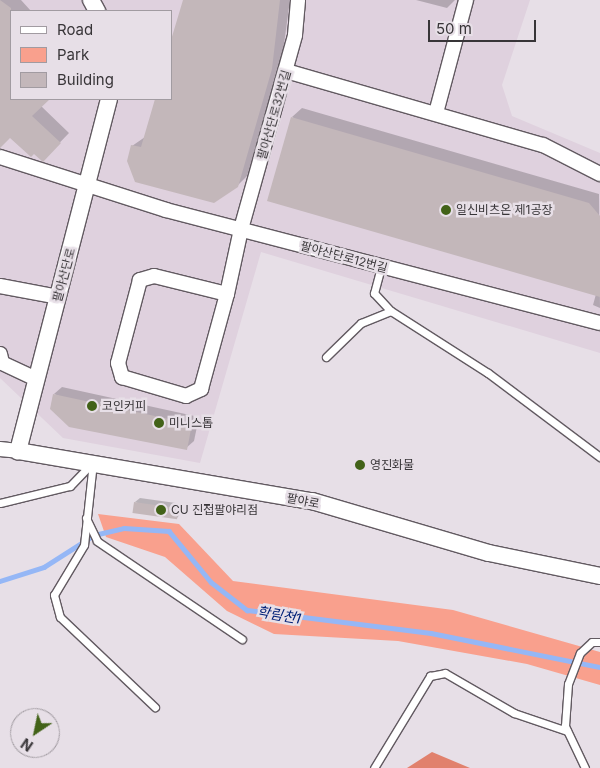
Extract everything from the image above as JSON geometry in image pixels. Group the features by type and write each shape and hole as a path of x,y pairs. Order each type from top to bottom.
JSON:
{"street":[{"name":"팔야산단로32번길","path":"227,294 154,276 140,280 118,363 122,377 186,396 198,392 227,294 242,229 286,71 298,0"},
{"path":"436,113 466,0"},
{"path":"286,71 543,145 600,174"},
{"name":"팔야산단로","path":"18,451 89,186 109,100"},
{"name":"팔야산단로12번길","path":"0,157 89,186 242,229 600,324"},
{"path":"0,286 58,297"},
{"path":"1,362 37,379"},
{"name":"팔야로","path":"0,449 93,462 312,501 489,554 600,576"}],"lane":[{"path":"381,267 374,294 391,312 488,373 600,457"},
{"path":"326,357 361,323 391,312"},
{"path":"0,503 70,486 93,462"},
{"path":"93,462 84,545 54,595 60,617 155,707"},
{"path":"86,518 97,541 242,639"},
{"path":"585,768 568,731 569,677 580,653 592,642 600,642"},
{"path":"374,768 430,676 445,673 514,713 568,731"}],"shaded area":[{"path":"0,0 530,0 502,85 512,116 600,153 600,353 261,252 200,463 63,438 0,378"},
{"path":"432,752 470,768 407,768"}],"green space":[{"path":"98,514 179,524 233,581 453,610 600,652 600,685 527,664 398,641 274,634 227,611 165,557 106,537"}],"building":[{"path":"0,0 11,8 10,100 49,100 32,116 61,143 43,162 34,154 31,157 10,138 0,148"},
{"path":"183,0 280,0 272,69 238,187 214,203 135,182 127,161 131,145 141,147 155,100 172,100 172,37"},
{"name":"일신비츠온 제1공장","path":"291,117 589,203 600,216 600,297 267,201"},
{"path":"53,394 192,424 187,450 69,427 50,409"},
{"path":"134,502 179,508 177,519 132,513"}],"waterway":[{"name":"학림천1","path":"0,581 44,567 94,535 124,528 169,531 211,582 247,610 431,633 600,667"}],"place":[{"name":"일신비츠온 제1공장","path":"446,210"},
{"name":"코인커피","path":"92,406"},
{"name":"미니스톱","path":"159,423"},
{"name":"영진화물","path":"360,465"},
{"name":"CU 진접팔야리점","path":"161,510"}]}
